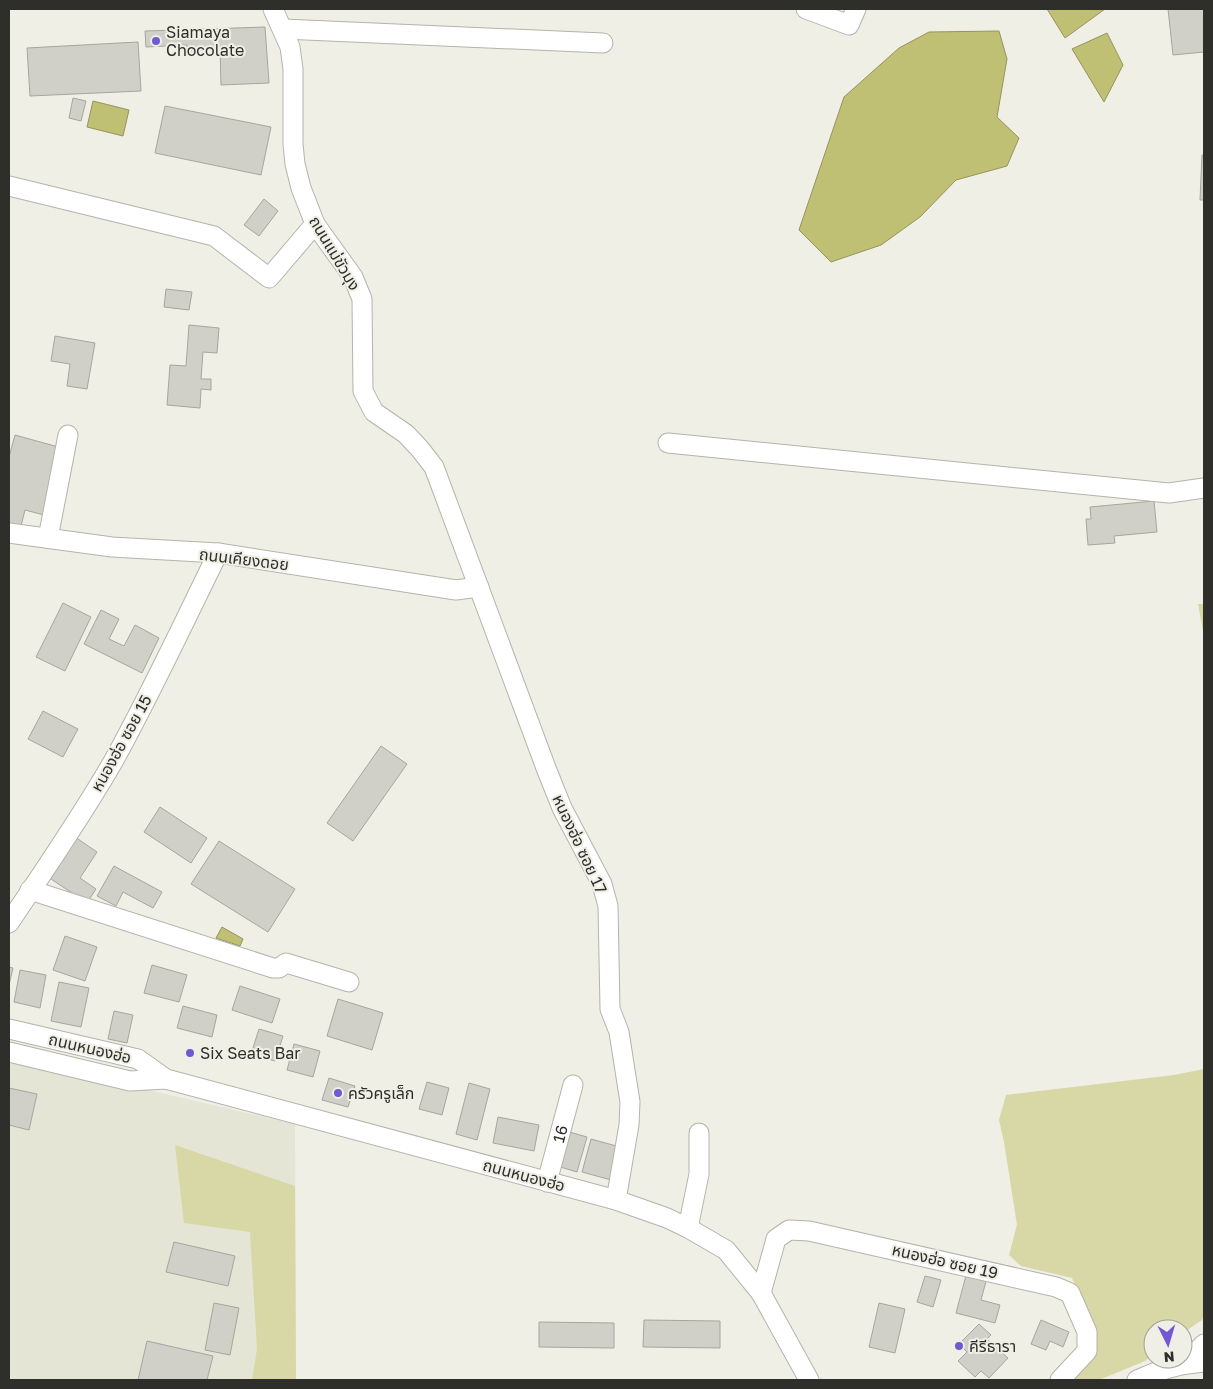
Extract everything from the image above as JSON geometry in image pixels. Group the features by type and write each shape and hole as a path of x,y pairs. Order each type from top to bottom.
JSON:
{"street":[{"name":"ถนนแม่ขัวมุง","path":"272,9 290,47 294,69 293,144 295,164 301,188 315,224 353,277 362,299 363,391 374,412 406,434 434,466 479,587"},
{"path":"806,9 849,25 856,9"},
{"path":"283,29 603,43"},
{"path":"9,186 214,236 269,278 315,224"},
{"path":"48,538 68,435"},
{"path":"668,443 1169,493 1204,488"},
{"name":"ถนนเคียงดอย","path":"9,533 112,546 218,553 456,590 479,587"},
{"name":"หนองฮ่อ ซอย 15","path":"9,923 74,825 113,761 142,708 218,553"},
{"name":"หนองฮ่อ ซอย 17","path":"479,587 562,808 602,884 608,906 610,1008 619,1032 630,1102 629,1125 616,1200"},
{"path":"30,890 274,968 279,968 286,963 349,982"},
{"name":"ถนนหนองฮ่อ","path":"9,1029 138,1060 166,1079"},
{"name":"ถนนหนองฮ่อ","path":"9,1052 130,1081 166,1079 616,1200 667,1218 726,1250 761,1293 809,1380"},
{"name":"16","path":"547,1182 572,1085"},
{"path":"688,1228 699,1174 699,1133"},
{"name":"หนองฮ่อ ซอย 19","path":"761,1293 776,1239 789,1230 809,1231 1056,1286 1070,1293 1086,1332 1087,1351 1060,1380"},
{"path":"1193,1355 1204,1344"},
{"path":"1137,1380 1164,1369"}],"shaded area":[{"path":"1047,9 1105,9 1065,38"},
{"path":"999,31 1007,59 997,117 1019,138 1007,166 956,180 920,217 881,245 831,262 799,230 844,97 899,48 929,32"},
{"path":"1107,33 1123,65 1104,102 1072,49"},
{"path":"93,101 129,110 123,136 87,127"},
{"path":"222,927 243,939 240,946 216,938"},
{"path":"9,1058 295,1124 296,1380 9,1380"}],"green space":[{"path":"1198,604 1204,604 1204,636"},
{"path":"1204,1069 1204,1314 1202,1320 1193,1326 1193,1319 1143,1319 1143,1362 1099,1380 1067,1380 1083,1338 1083,1303 1072,1278 1021,1266 1009,1255 1017,1225 999,1120 1006,1095 1174,1075"},
{"path":"175,1145 295,1186 296,1380 252,1380 257,1349 250,1232 184,1223"}],"building":[{"path":"1168,9 1204,9 1204,52 1173,55"},
{"path":"265,27 269,83 221,85 220,49 187,51 187,45 146,47 145,31"},
{"path":"138,42 141,91 30,96 27,48"},
{"path":"73,98 86,101 81,121 69,118"},
{"path":"165,106 271,127 261,175 155,153"},
{"path":"1202,155 1204,155 1204,200 1200,200"},
{"path":"264,199 278,211 259,236 244,225"},
{"path":"166,289 192,292 189,310 164,307"},
{"path":"189,325 219,328 217,353 203,352 201,379 211,379 211,390 201,389 200,408 167,405 170,365 186,366"},
{"path":"55,336 95,343 87,389 67,386 70,364 51,361"},
{"path":"15,435 62,448 44,515 25,510 20,530 9,527 9,457"},
{"path":"1154,501 1157,532 1114,536 1115,543 1088,545 1086,519 1091,519 1090,507"},
{"path":"63,603 91,617 65,671 36,657"},
{"path":"101,610 119,619 109,639 124,646 135,625 159,638 142,673 84,644"},
{"path":"43,711 78,729 63,757 28,739"},
{"path":"381,746 407,764 353,841 327,823"},
{"path":"160,807 207,838 191,863 144,832"},
{"path":"72,835 97,852 80,878 96,889 87,903 45,875"},
{"path":"219,841 295,889 268,932 191,884"},
{"path":"114,866 162,892 153,908 123,892 116,906 97,896"},
{"path":"65,936 97,947 85,981 53,970"},
{"path":"152,965 187,975 179,1002 144,993"},
{"path":"9,967 13,968 9,985"},
{"path":"20,970 46,975 40,1008 14,1002"},
{"path":"59,982 89,988 81,1027 51,1021"},
{"path":"240,986 280,999 272,1023 232,1010"},
{"path":"338,999 383,1013 372,1050 327,1036"},
{"path":"183,1006 217,1015 212,1037 177,1028"},
{"path":"114,1011 133,1015 127,1043 108,1039"},
{"path":"259,1029 283,1036 275,1061 251,1054"},
{"path":"294,1044 320,1051 313,1077 287,1070"},
{"name":"ครัวครูเล็ก","path":"329,1078 355,1086 348,1107 322,1100"},
{"path":"427,1082 449,1088 442,1115 419,1109"},
{"path":"469,1083 490,1089 477,1140 456,1134"},
{"path":"9,1088 37,1094 29,1130 9,1125"},
{"path":"498,1117 539,1125 534,1151 493,1143"},
{"path":"566,1131 587,1137 577,1172 557,1166"},
{"path":"591,1139 620,1147 611,1180 582,1172"},
{"path":"174,1242 235,1256 228,1286 166,1272"},
{"path":"968,1268 988,1274 981,1300 1000,1305 995,1323 956,1313"},
{"path":"925,1276 941,1280 933,1307 917,1302"},
{"path":"214,1303 239,1308 230,1355 205,1350"},
{"path":"879,1303 905,1309 895,1353 869,1347"},
{"path":"644,1320 720,1321 720,1348 643,1347"},
{"path":"1041,1320 1069,1332 1063,1347 1050,1341 1046,1350 1031,1344"},
{"path":"539,1322 614,1323 614,1348 539,1347"},
{"path":"979,1324 991,1335 987,1339 1008,1358 989,1378 981,1371 975,1377 958,1361 967,1352 959,1344"},
{"path":"147,1341 213,1356 207,1380 138,1380"}],"place":[{"name":"Siamaya Chocolate","path":"156,41"},
{"name":"Six Seats Bar","path":"190,1053"},
{"name":"ครัวครูเล็ก","path":"338,1093"},
{"name":"คีรีธารา","path":"959,1346"}]}
